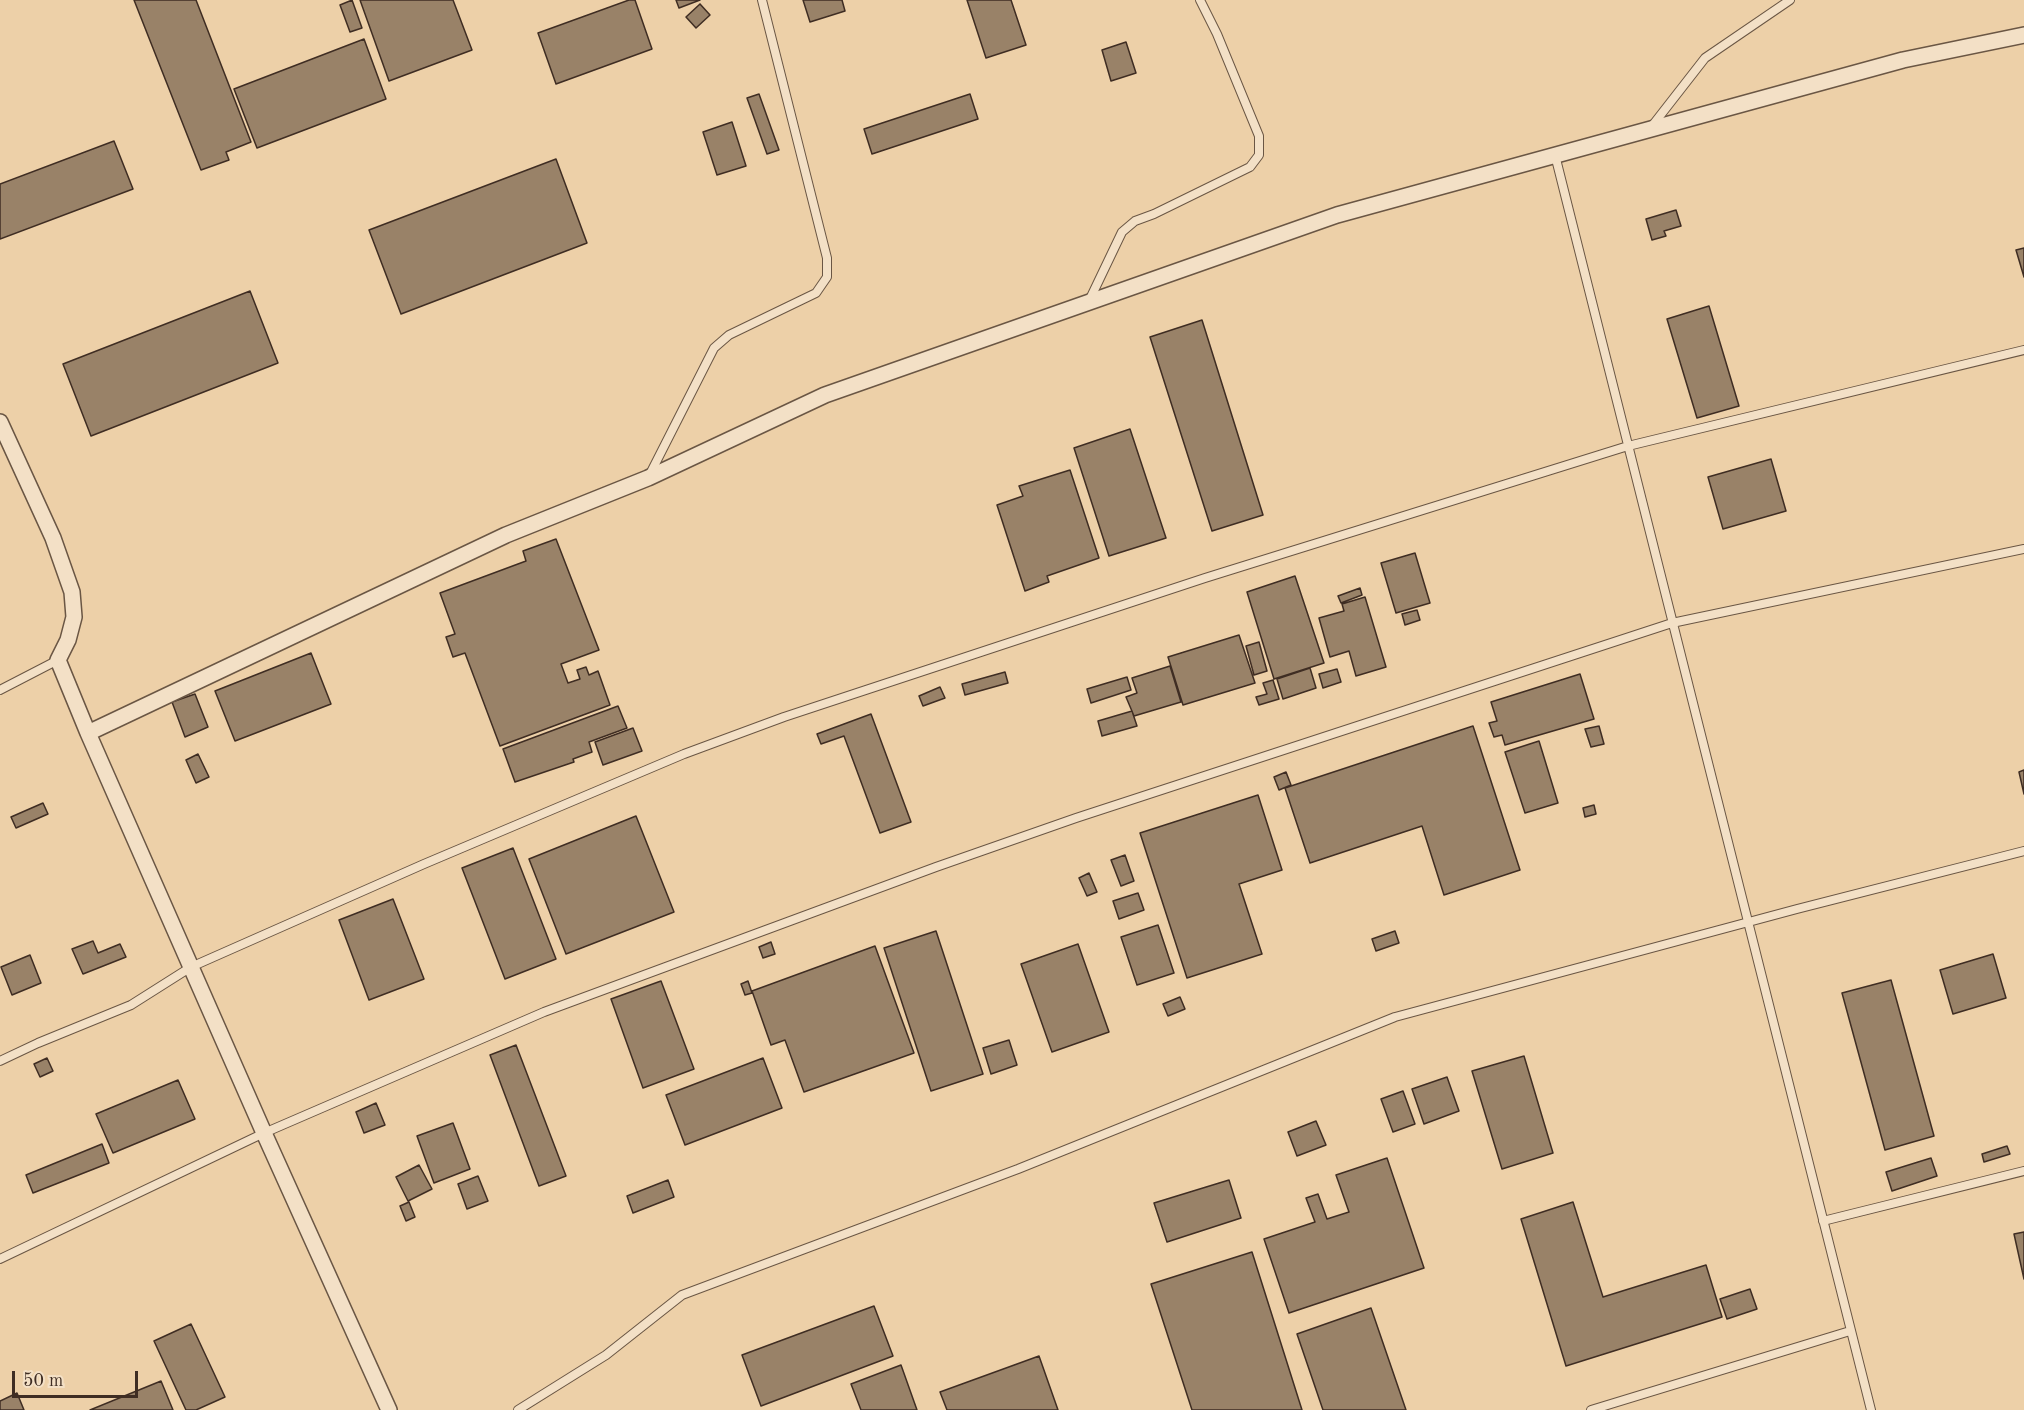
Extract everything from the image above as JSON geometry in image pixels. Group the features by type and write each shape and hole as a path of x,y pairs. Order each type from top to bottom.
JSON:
{"street":[{"path":"88,733 506,535 648,478 825,395 1337,215 1903,60 2024,35"},
{"path":"0,422 53,538 72,592 74,617 68,640 58,660 264,1133 389,1410"}],"lane":[{"path":"648,478 714,348 729,335 816,293 826,277 828,258 762,0"},
{"path":"1088,302 1122,232 1135,221 1250,167 1259,155 1259,136 1217,34 1200,0"},
{"path":"1649,129 1705,58 1790,0"},
{"path":"1555,155 1870,1410"},
{"path":"0,1061 131,1005 191,966 424,864 641,773 784,717 1205,578 1628,446 2024,350"},
{"path":"0,1259 264,1133 544,1012 936,867 1076,818 1672,623 2024,549"},
{"path":"0,690 58,660"},
{"path":"518,1410 606,1355 681,1295 1018,1169 1395,1017 2024,851"},
{"path":"1823,1221 2024,1171"},
{"path":"1591,1410 1850,1331"}],"building":[{"path":"134,0 196,0 251,142 226,152 229,160 201,170"},
{"path":"352,0 362,28 350,32 340,5"},
{"path":"360,0 453,0 472,50 389,81"},
{"path":"629,0 635,0 652,49 556,84 538,33"},
{"path":"676,0 700,0 679,8"},
{"path":"803,0 842,0 845,11 810,22"},
{"path":"967,0 1011,0 1026,45 986,58"},
{"path":"700,4 710,15 696,28 686,17"},
{"path":"364,39 386,99 257,148 234,89"},
{"path":"1126,42 1136,73 1111,81 1102,50"},
{"path":"759,94 779,150 767,154 747,98"},
{"path":"970,94 978,119 872,154 864,129"},
{"path":"732,122 746,166 717,175 703,132"},
{"path":"114,141 133,189 0,239 0,184"},
{"path":"556,159 587,243 401,314 369,230"},
{"path":"1676,210 1681,226 1664,231 1666,236 1652,240 1646,219"},
{"path":"2024,248 2024,277 2016,250"},
{"path":"250,291 278,363 91,436 63,364"},
{"path":"1709,306 1739,406 1697,418 1667,319"},
{"path":"1202,320 1263,515 1212,531 1150,337"},
{"path":"1130,429 1166,538 1109,556 1074,448"},
{"path":"1771,459 1786,511 1723,529 1708,477"},
{"path":"1070,470 1099,558 1047,576 1049,582 1025,591 997,505 1023,496 1019,486"},
{"path":"556,539 599,650 561,664 568,683 580,679 577,670 586,667 589,675 598,671 610,705 500,746 465,653 453,657 446,637 455,634 440,593 526,561 523,551"},
{"path":"1415,553 1430,603 1396,613 1381,563"},
{"path":"1295,576 1324,663 1274,679 1247,592"},
{"path":"1360,588 1362,595 1341,603 1338,596"},
{"path":"1365,597 1386,667 1356,676 1349,651 1330,657 1319,618 1344,611 1342,604"},
{"path":"1417,610 1420,620 1405,625 1402,614"},
{"path":"1239,635 1255,683 1183,705 1168,657"},
{"path":"1259,642 1267,671 1254,675 1246,646"},
{"path":"311,653 331,704 235,741 215,691"},
{"path":"1170,666 1181,702 1134,716 1126,697 1137,693 1132,678"},
{"path":"1310,668 1316,688 1283,699 1277,679"},
{"path":"1337,669 1341,682 1323,688 1319,674"},
{"path":"1005,672 1008,683 965,695 962,684"},
{"path":"1580,674 1594,719 1505,745 1502,735 1494,737 1489,723 1497,721 1491,702"},
{"path":"1127,677 1131,690 1091,703 1087,689"},
{"path":"1273,680 1279,699 1259,705 1256,697 1267,694 1263,683"},
{"path":"940,687 945,698 923,706 919,696"},
{"path":"195,694 208,727 185,737 172,702"},
{"path":"618,706 627,728 589,742 592,752 573,759 574,762 515,782 503,749"},
{"path":"1132,711 1137,726 1102,736 1098,721"},
{"path":"871,714 911,822 880,833 844,736 821,744 817,734"},
{"path":"1473,726 1520,870 1444,895 1422,826 1310,863 1285,788"},
{"path":"1599,726 1604,744 1591,747 1585,729"},
{"path":"633,728 642,751 603,765 595,742"},
{"path":"1539,741 1558,803 1525,813 1505,752"},
{"path":"198,754 209,777 196,783 186,760"},
{"path":"2024,770 2024,794 2019,772"},
{"path":"1286,772 1291,785 1279,790 1274,777"},
{"path":"1258,795 1282,870 1239,884 1262,954 1187,978 1140,833"},
{"path":"43,803 48,814 16,828 11,817"},
{"path":"1594,805 1596,814 1585,817 1583,808"},
{"path":"636,816 674,912 566,954 529,859"},
{"path":"513,848 556,959 505,979 462,868"},
{"path":"1125,855 1134,881 1121,886 1111,860"},
{"path":"1089,873 1097,892 1087,896 1079,878"},
{"path":"1138,893 1144,910 1119,919 1113,901"},
{"path":"393,899 424,979 369,1000 339,920"},
{"path":"1158,925 1174,973 1137,985 1121,937"},
{"path":"936,931 983,1074 931,1091 884,948"},
{"path":"1395,931 1399,943 1376,951 1372,939"},
{"path":"93,941 98,953 120,944 126,957 83,974 72,949"},
{"path":"771,942 775,954 763,958 759,947"},
{"path":"1078,944 1109,1032 1052,1052 1021,964"},
{"path":"875,946 914,1053 804,1092 785,1040 771,1045 752,991"},
{"path":"1993,954 2006,998 1953,1014 1940,970"},
{"path":"30,955 41,983 12,995 1,967"},
{"path":"1891,980 1934,1136 1885,1150 1842,993"},
{"path":"661,981 694,1069 643,1088 611,999"},
{"path":"748,981 752,993 745,995 741,984"},
{"path":"1180,997 1185,1009 1168,1016 1163,1004"},
{"path":"1009,1040 1017,1065 991,1074 983,1048"},
{"path":"516,1045 566,1176 539,1186 490,1055"},
{"path":"1524,1056 1553,1153 1502,1169 1472,1071"},
{"path":"47,1058 53,1071 40,1077 34,1064"},
{"path":"763,1058 782,1108 685,1145 666,1095"},
{"path":"1447,1077 1459,1111 1424,1124 1412,1089"},
{"path":"178,1080 195,1119 113,1153 96,1114"},
{"path":"1403,1091 1415,1124 1393,1132 1381,1099"},
{"path":"376,1103 385,1125 364,1133 356,1112"},
{"path":"1316,1121 1326,1145 1297,1156 1288,1132"},
{"path":"453,1123 470,1169 434,1183 417,1136"},
{"path":"102,1144 109,1163 33,1193 26,1175"},
{"path":"2007,1146 2010,1154 1984,1162 1982,1154"},
{"path":"1387,1158 1424,1268 1289,1313 1264,1239 1315,1222 1306,1198 1318,1194 1327,1219 1349,1212 1336,1175"},
{"path":"1931,1158 1937,1176 1892,1191 1886,1172"},
{"path":"419,1165 432,1189 408,1201 396,1177"},
{"path":"478,1176 488,1201 467,1209 458,1184"},
{"path":"668,1180 674,1197 633,1213 627,1196"},
{"path":"1229,1180 1241,1218 1167,1242 1154,1203"},
{"path":"409,1202 415,1217 406,1221 400,1206"},
{"path":"1573,1202 1603,1297 1706,1265 1722,1317 1566,1366 1521,1219"},
{"path":"2024,1232 2024,1279 2014,1234"},
{"path":"1252,1252 1302,1410 1192,1410 1151,1284"},
{"path":"1750,1289 1757,1309 1727,1319 1720,1299"},
{"path":"874,1306 893,1356 761,1406 742,1355"},
{"path":"1371,1308 1406,1410 1323,1410 1297,1334"},
{"path":"191,1324 225,1397 196,1410 186,1410 154,1341"},
{"path":"1039,1356 1058,1410 947,1410 940,1392"},
{"path":"901,1365 917,1410 861,1410 851,1384"},
{"path":"161,1381 173,1410 90,1410"},
{"path":"17,1393 24,1410 0,1410 0,1401"}]}
